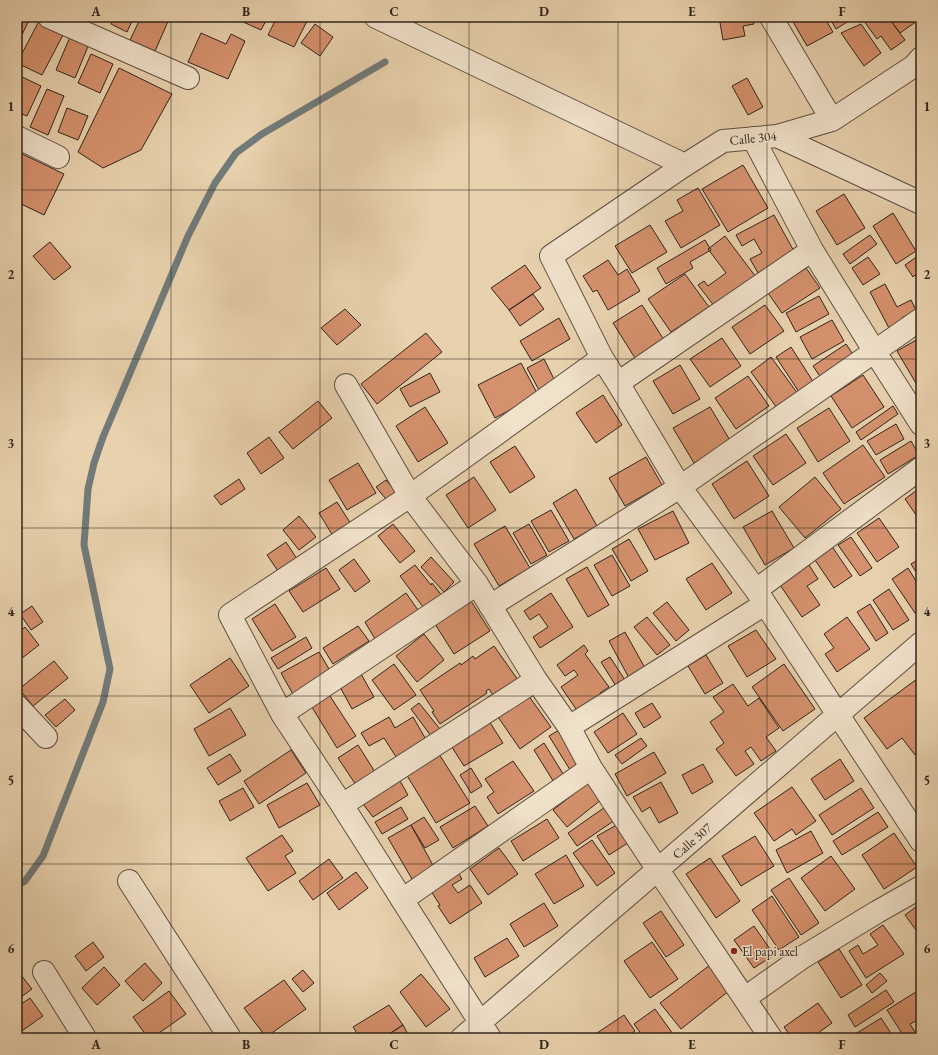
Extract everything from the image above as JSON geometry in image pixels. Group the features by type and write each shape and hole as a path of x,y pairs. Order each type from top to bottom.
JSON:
{"street":[{"path":"49,17 188,78"},
{"path":"376,17 685,165"},
{"path":"770,17 832,120"},
{"name":"Calle 304","path":"602,358 551,256 723,141 777,136 832,120 914,66 921,58"},
{"path":"777,136 921,202"},
{"path":"17,137 58,157"},
{"path":"753,138 812,250 921,424"},
{"path":"618,382 812,250"},
{"path":"490,606 680,487 921,319"},
{"path":"484,1030 342,804 282,714 230,615 410,496 602,358 618,382 680,487 760,597 921,841"},
{"path":"346,386 410,496 477,584 536,680 569,727 592,768 658,870 771,1038"},
{"path":"569,727 760,597 921,468"},
{"path":"282,714 477,584"},
{"name":"Calle 307","path":"462,1038 484,1030 658,870 921,643"},
{"path":"342,804 536,680"},
{"path":"17,706 46,737"},
{"path":"402,900 592,768"},
{"path":"129,881 230,1038"},
{"path":"745,998 803,957 921,887"},
{"path":"44,972 85,1038"}],"building":[{"path":"17,17 30,18 18,43 17,43"},
{"path":"115,17 134,17 127,32 111,24"},
{"path":"141,17 170,17 155,51 130,40"},
{"path":"232,17 268,17 261,30"},
{"path":"277,17 309,17 294,47 268,35"},
{"path":"719,17 753,17 754,24 743,26 745,36 723,40"},
{"path":"798,17 824,17 833,32 807,46 792,20"},
{"path":"829,17 851,17 852,19 836,29"},
{"path":"861,17 888,17 905,40 891,50 881,36 877,39"},
{"path":"888,17 921,17 921,25 917,21 900,33"},
{"path":"39,21 64,33 42,75 17,63"},
{"path":"315,24 333,37 320,56 301,43"},
{"path":"861,24 881,53 864,66 841,33"},
{"path":"201,33 226,44 231,34 245,41 228,79 188,62"},
{"path":"70,37 89,44 75,78 56,70"},
{"path":"91,54 113,64 100,93 78,83"},
{"path":"119,68 172,94 141,150 103,168 78,152"},
{"path":"18,75 41,86 27,116 17,112"},
{"path":"747,78 763,107 748,115 732,86"},
{"path":"47,89 64,96 48,135 30,127"},
{"path":"67,108 88,116 78,140 58,132"},
{"path":"18,152 64,174 44,215 17,202"},
{"path":"743,165 768,208 728,232 702,189"},
{"path":"698,188 720,225 681,248 665,221 683,211 677,200"},
{"path":"844,194 865,228 837,245 816,211"},
{"path":"893,213 916,251 896,264 873,226"},
{"path":"774,215 795,253 758,273 750,259 762,253 754,239 742,246 736,235"},
{"path":"650,225 667,252 632,273 615,246"},
{"path":"870,235 877,244 850,264 843,254"},
{"path":"725,236 756,277 715,307 698,285 704,281 708,286 726,273 708,249"},
{"path":"705,240 711,250 690,262 693,268 666,284 657,268"},
{"path":"50,242 71,267 54,280 33,256"},
{"path":"921,254 921,284 915,275 913,277 905,265"},
{"path":"868,257 880,274 863,285 852,268"},
{"path":"608,260 618,275 627,269 640,291 608,310 597,290 593,292 583,276"},
{"path":"525,265 541,288 509,310 491,288"},
{"path":"806,268 820,288 782,313 768,293"},
{"path":"685,274 709,307 671,332 648,299"},
{"path":"885,284 897,307 911,300 916,310 902,318 904,320 889,328 870,292"},
{"path":"533,294 544,309 520,326 509,310"},
{"path":"819,296 829,314 796,332 786,313"},
{"path":"642,305 664,340 635,358 613,323"},
{"path":"765,305 784,331 750,354 732,327"},
{"path":"345,309 361,325 337,345 321,328"},
{"path":"559,318 570,339 532,361 520,341"},
{"path":"832,320 844,341 812,359 800,337"},
{"path":"426,333 442,352 377,404 361,384"},
{"path":"722,338 741,366 710,387 690,359"},
{"path":"918,339 921,345 921,383 917,385 897,351"},
{"path":"846,344 856,359 823,381 813,366"},
{"path":"791,347 814,383 799,392 776,357"},
{"path":"771,357 798,394 777,408 751,372"},
{"path":"544,359 556,383 540,392 527,368"},
{"path":"521,363 538,395 495,418 478,385"},
{"path":"680,365 700,399 673,414 653,381"},
{"path":"430,373 440,392 410,407 400,389"},
{"path":"863,375 884,407 852,428 831,396"},
{"path":"748,376 769,406 736,429 715,398"},
{"path":"603,395 622,425 596,443 576,413"},
{"path":"318,401 332,418 293,449 279,432"},
{"path":"893,406 898,414 861,440 856,432"},
{"path":"425,407 448,443 418,462 396,426"},
{"path":"710,407 731,442 694,463 673,428"},
{"path":"829,408 850,441 818,462 797,428"},
{"path":"896,424 904,439 876,455 867,441"},
{"path":"786,434 806,463 773,485 753,456"},
{"path":"269,437 284,458 261,474 247,453"},
{"path":"911,441 919,455 888,474 880,460"},
{"path":"863,445 885,477 844,504 823,473"},
{"path":"515,446 535,477 510,493 490,462"},
{"path":"646,457 662,485 625,506 609,478"},
{"path":"747,461 769,496 734,519 712,484"},
{"path":"358,463 376,493 347,510 329,480"},
{"path":"474,477 496,510 468,528 446,495"},
{"path":"815,477 841,509 805,538 779,507"},
{"path":"239,479 245,489 221,505 214,496"},
{"path":"386,480 400,496 390,504 376,487"},
{"path":"921,487 921,522 905,499"},
{"path":"576,489 597,526 574,539 553,503"},
{"path":"337,502 351,524 333,536 319,513"},
{"path":"551,510 569,541 549,552 531,521"},
{"path":"673,511 689,543 655,560 638,529"},
{"path":"772,511 794,548 765,565 743,527"},
{"path":"299,516 316,537 299,550 283,530"},
{"path":"879,518 899,547 877,562 857,533"},
{"path":"393,524 415,551 400,563 378,536"},
{"path":"529,524 547,555 531,564 513,533"},
{"path":"505,526 530,568 499,586 474,544"},
{"path":"851,537 872,568 860,576 838,545"},
{"path":"629,539 648,571 631,581 612,549"},
{"path":"286,542 297,559 278,571 267,555"},
{"path":"831,545 852,576 834,588 813,557"},
{"path":"612,555 630,586 612,596 594,565"},
{"path":"431,557 454,582 444,592 421,567"},
{"path":"921,558 921,580 911,564"},
{"path":"354,559 370,581 355,592 339,570"},
{"path":"712,563 732,593 706,610 686,579"},
{"path":"415,565 443,597 426,611 400,576"},
{"path":"809,565 818,579 807,586 820,605 802,617 780,585"},
{"path":"587,567 609,605 588,617 566,579"},
{"path":"326,568 340,589 303,612 289,591"},
{"path":"908,568 921,589 921,610 915,613 892,579"},
{"path":"889,589 909,620 893,630 873,600"},
{"path":"406,593 418,610 375,639 365,622"},
{"path":"551,593 573,627 540,648 533,637 548,627 539,614 530,620 524,611"},
{"path":"471,601 490,631 454,654 435,624"},
{"path":"667,602 689,630 676,641 653,613"},
{"path":"275,604 296,637 272,651 252,619"},
{"path":"870,604 888,633 876,641 857,612"},
{"path":"32,606 43,622 31,630 20,614"},
{"path":"647,617 670,645 657,655 634,627"},
{"path":"847,617 870,649 837,672 825,654 834,648 824,634"},
{"path":"358,626 369,641 333,664 323,648"},
{"path":"25,627 39,645 17,662 17,634"},
{"path":"756,630 776,659 747,677 728,646"},
{"path":"625,632 645,668 629,678 609,641"},
{"path":"424,634 444,660 417,682 396,656"},
{"path":"306,637 312,648 278,669 271,658"},
{"path":"584,645 588,651 585,654 609,687 600,693 601,695 578,712 561,687 578,675 574,670 565,676 557,665"},
{"path":"494,646 518,680 494,697 489,689 486,691 487,693 440,724 432,712 434,711 420,690 460,663 461,665 473,656 475,659"},
{"path":"319,652 332,674 294,696 281,673"},
{"path":"706,655 723,683 705,694 688,666"},
{"path":"610,657 625,680 616,686 601,662"},
{"path":"230,658 249,686 209,713 190,685"},
{"path":"54,661 68,678 33,706 19,689"},
{"path":"394,664 416,695 394,710 372,680"},
{"path":"784,664 815,709 783,731 752,687"},
{"path":"361,674 374,697 352,709 340,687"},
{"path":"921,676 921,751 915,755 902,738 887,749 864,718"},
{"path":"733,684 748,706 759,698 779,728 766,737 776,751 761,761 751,747 745,751 754,764 736,776 716,749 724,743 710,722 724,712 713,697"},
{"path":"328,693 356,736 337,748 310,704"},
{"path":"528,695 551,727 520,749 498,717"},
{"path":"65,699 75,710 56,727 45,715"},
{"path":"419,703 440,729 431,736 411,709"},
{"path":"652,703 661,717 644,728 635,713"},
{"path":"230,708 246,735 209,756 194,729"},
{"path":"623,713 637,734 608,753 594,732"},
{"path":"389,717 395,728 413,717 428,743 398,760 384,738 369,746 361,733"},
{"path":"489,721 503,743 464,766 450,744"},
{"path":"559,730 582,766 572,773 549,736"},
{"path":"641,738 647,746 622,764 615,755"},
{"path":"544,743 565,777 555,784 534,750"},
{"path":"358,745 375,772 356,785 338,758"},
{"path":"291,750 306,773 259,804 244,781"},
{"path":"654,752 666,773 627,796 615,774"},
{"path":"230,754 241,771 218,785 207,768"},
{"path":"439,754 470,803 436,823 406,774"},
{"path":"840,759 854,781 825,800 811,779"},
{"path":"513,761 534,791 498,814 487,797 494,792 485,779"},
{"path":"703,764 713,782 692,794 682,775"},
{"path":"471,768 482,786 471,793 460,775"},
{"path":"400,781 408,795 373,817 363,804"},
{"path":"589,782 602,799 567,827 553,810"},
{"path":"661,782 678,813 659,823 650,807 642,812 633,797"},
{"path":"307,783 320,805 279,828 267,805"},
{"path":"792,787 816,821 796,835 792,829 774,841 754,813"},
{"path":"243,788 254,807 230,821 219,801"},
{"path":"861,788 874,808 832,835 819,815"},
{"path":"608,805 618,818 577,846 568,833"},
{"path":"475,806 488,826 453,848 440,827"},
{"path":"401,807 408,819 382,834 375,822"},
{"path":"878,812 888,827 842,855 833,841"},
{"path":"424,817 439,840 425,848 411,825"},
{"path":"547,819 559,838 523,861 511,841"},
{"path":"620,823 631,841 609,855 597,836"},
{"path":"411,825 434,867 412,879 388,838"},
{"path":"811,831 823,853 787,873 776,850"},
{"path":"894,833 917,867 884,889 862,855"},
{"path":"282,835 293,851 285,856 296,873 268,891 246,858"},
{"path":"755,836 774,866 741,886 722,856"},
{"path":"592,840 615,873 597,886 573,853"},
{"path":"499,848 518,874 488,895 470,869"},
{"path":"566,855 584,886 554,904 535,874"},
{"path":"831,856 855,889 825,911 801,878"},
{"path":"710,858 740,901 716,918 686,874"},
{"path":"329,859 343,878 313,900 299,881"},
{"path":"456,869 462,879 452,885 458,893 470,885 482,903 450,924 438,906 440,905 429,888"},
{"path":"356,872 368,888 339,910 327,893"},
{"path":"789,878 819,923 801,935 771,890"},
{"path":"772,896 799,937 779,950 752,910"},
{"path":"544,903 558,926 524,947 510,924"},
{"path":"921,903 921,937 905,915"},
{"path":"661,911 684,945 666,957 643,923"},
{"path":"883,925 904,954 866,978 849,951 858,945 863,954 878,945 870,934"},
{"path":"754,926 774,955 754,968 734,940"},
{"path":"507,938 519,956 485,977 474,958"},
{"path":"93,942 104,957 86,971 75,956"},
{"path":"652,942 678,979 650,998 624,961"},
{"path":"839,949 862,985 841,998 818,962"},
{"path":"145,963 162,983 143,1001 125,981"},
{"path":"710,965 730,990 681,1029 660,1003"},
{"path":"104,967 120,985 97,1005 82,988"},
{"path":"17,970 32,989 17,1000"},
{"path":"303,970 314,983 303,992 292,979"},
{"path":"880,973 887,981 872,993 866,985"},
{"path":"421,974 450,1009 426,1027 400,992"},
{"path":"284,980 306,1009 266,1037 244,1008"},
{"path":"886,990 894,1002 855,1027 848,1015"},
{"path":"919,990 921,992 921,1018 910,1024 917,1035 913,1038 905,1038 887,1010"},
{"path":"169,991 186,1014 152,1038 148,1038 133,1017"},
{"path":"30,998 43,1016 19,1033 17,1030 17,1007"},
{"path":"818,1003 832,1023 811,1038 792,1038 784,1027"},
{"path":"389,1005 403,1025 383,1038 360,1038 353,1027"},
{"path":"655,1009 673,1034 667,1038 644,1038 634,1024"},
{"path":"624,1015 635,1031 625,1038 600,1038 597,1033"},
{"path":"881,1018 894,1038 849,1038"},
{"path":"403,1025 410,1038 383,1038"}],"waterway":[{"path":"17,885 25,881 43,856 103,702 110,669 84,545 88,489 94,463 103,437 188,236 215,183 236,153 262,134 385,62"}],"place":[{"name":"El papi axel","path":"734,951"}]}
